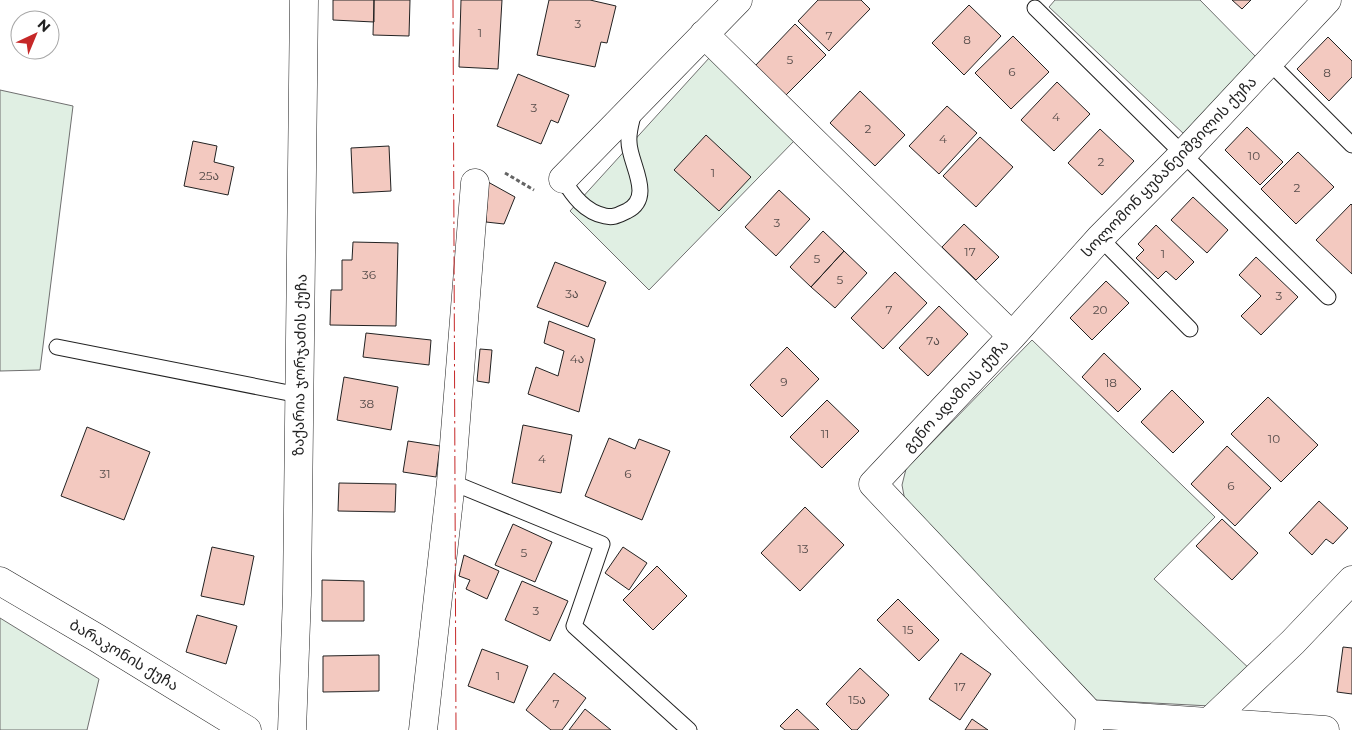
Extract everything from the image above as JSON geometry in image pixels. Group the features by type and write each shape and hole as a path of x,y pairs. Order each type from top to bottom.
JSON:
{"street":[{"name":"ზაქარია ჯორჯაძის ქუჩა","path":"292,730 297,595 304,0"},
{"path":"563,179 738,0"},
{"name":"სოლომონ ყუბანეიშვილის ქუჩა","path":"1012,336 1100,238 1184,153 1327,0"},
{"name":"გენო ადამიას ქუჩა","path":"704,34 1012,336 873,484 1090,722"},
{"path":"423,730 450,482 475,183"},
{"name":"ბარაკონის ქუჩა","path":"0,580 247,730"},
{"path":"1209,722 1293,642 1352,580"},
{"path":"1090,722 1209,722 1326,730"}],"lane":[{"path":"1035,8 1328,297"},
{"path":"1269,62 1352,145"},
{"path":"563,179 574,197 596,214 613,217 630,209 638,200 641,185 628,143 636,104"},
{"path":"1100,238 1190,330"},
{"path":"57,348 300,395"},
{"path":"450,482 602,544 574,626 688,730"}],"path":[{"path":"475,183 488,170 501,171 537,192 550,188 563,179"}],"green space":[{"path":"1055,0 1200,0 1258,59 1185,135 1049,7"},
{"path":"710,57 795,140 649,290 570,211"},
{"path":"0,90 73,106 40,370 0,371"},
{"path":"1032,340 1215,517 1154,579 1253,672 1210,706 1096,700 905,501 902,485 906,469"},
{"path":"0,618 99,679 87,730 0,730"}],"building":[{"path":"333,0 374,0 374,22 333,20"},
{"path":"374,0 410,0 409,36 373,35"},
{"path":"461,0 502,0 498,69 459,67"},
{"path":"549,0 590,0 616,6 607,43 601,42 595,67 537,55"},
{"path":"818,0 861,0 870,9 829,51 798,21"},
{"path":"1232,0 1251,0 1242,9"},
{"path":"969,5 1001,36 964,75 932,43"},
{"path":"795,24 826,55 785,96 755,66"},
{"path":"1013,36 1049,72 1011,109 975,73"},
{"path":"1328,37 1352,61 1352,77 1329,101 1297,69"},
{"path":"518,74 569,95 558,123 551,120 541,144 497,126"},
{"path":"1057,82 1090,114 1054,151 1021,120"},
{"path":"860,91 905,135 875,166 830,123"},
{"path":"947,106 977,133 939,174 909,146"},
{"path":"1247,127 1283,162 1260,185 1225,150"},
{"path":"1100,129 1134,161 1102,195 1068,163"},
{"path":"706,135 751,177 719,211 674,170"},
{"path":"980,137 1013,167 976,207 943,176"},
{"path":"193,141 217,146 214,162 234,167 228,195 184,186"},
{"path":"389,146 391,191 353,193 351,148"},
{"path":"1298,152 1334,187 1296,224 1261,189"},
{"path":"488,182 515,197 504,224 486,222"},
{"path":"779,190 810,219 776,256 745,227"},
{"path":"1193,197 1228,230 1207,253 1171,220"},
{"path":"1352,205 1352,274 1316,240"},
{"path":"964,224 999,257 976,280 942,247"},
{"path":"1156,225 1194,262 1176,280 1166,271 1158,279 1136,258 1144,250 1138,244"},
{"path":"823,231 844,251 811,287 790,267"},
{"path":"353,242 398,243 396,326 330,325 331,290 342,290 342,260 352,260"},
{"path":"844,251 867,273 835,308 811,287"},
{"path":"1256,257 1298,297 1261,335 1241,316 1261,296 1239,275"},
{"path":"555,262 606,282 588,327 537,307"},
{"path":"895,272 927,303 883,349 851,318"},
{"path":"1106,281 1129,303 1092,340 1070,318"},
{"path":"939,306 968,334 928,376 899,348"},
{"path":"549,321 595,339 579,412 528,394 536,367 558,376 564,351 544,343"},
{"path":"366,333 431,340 429,365 363,357"},
{"path":"787,347 819,379 782,417 750,385"},
{"path":"480,349 492,350 489,383 477,381"},
{"path":"1104,353 1141,389 1118,412 1082,377"},
{"path":"344,377 398,387 391,430 337,420"},
{"path":"1172,390 1204,422 1173,453 1141,422"},
{"path":"1268,397 1318,445 1281,482 1231,434"},
{"path":"827,400 859,431 822,468 790,437"},
{"path":"523,425 572,435 561,493 512,483"},
{"path":"87,427 150,452 124,520 61,496"},
{"path":"609,438 635,449 639,439 670,451 642,520 585,496"},
{"path":"408,441 440,446 436,477 403,472"},
{"path":"1227,446 1271,488 1235,526 1191,484"},
{"path":"339,483 396,484 395,512 338,511"},
{"path":"1319,501 1348,528 1333,544 1326,539 1312,555 1289,533"},
{"path":"805,507 844,545 800,591 761,553"},
{"path":"1222,519 1258,553 1232,580 1196,546"},
{"path":"513,524 552,542 535,582 495,565"},
{"path":"212,547 254,556 244,605 201,596"},
{"path":"623,547 647,563 629,590 605,573"},
{"path":"464,555 499,571 487,599 466,589 470,580 459,576"},
{"path":"657,566 687,596 653,630 623,600"},
{"path":"322,580 364,581 364,621 322,621"},
{"path":"522,581 568,601 550,641 505,620"},
{"path":"898,599 939,640 919,661 877,620"},
{"path":"197,615 237,626 226,664 186,652"},
{"path":"1343,647 1352,648 1352,694 1337,692"},
{"path":"482,649 528,666 514,703 468,686"},
{"path":"961,653 991,674 960,720 929,699"},
{"path":"379,655 379,691 323,692 323,656"},
{"path":"860,668 889,695 857,730 852,730 826,704"},
{"path":"554,673 586,698 562,730 551,730 526,710"},
{"path":"585,709 611,730 569,730"},
{"path":"797,709 819,730 785,730 780,726"},
{"path":"972,719 988,730 965,730"}],"power":[{"path":"453,0 456,730"}]}
